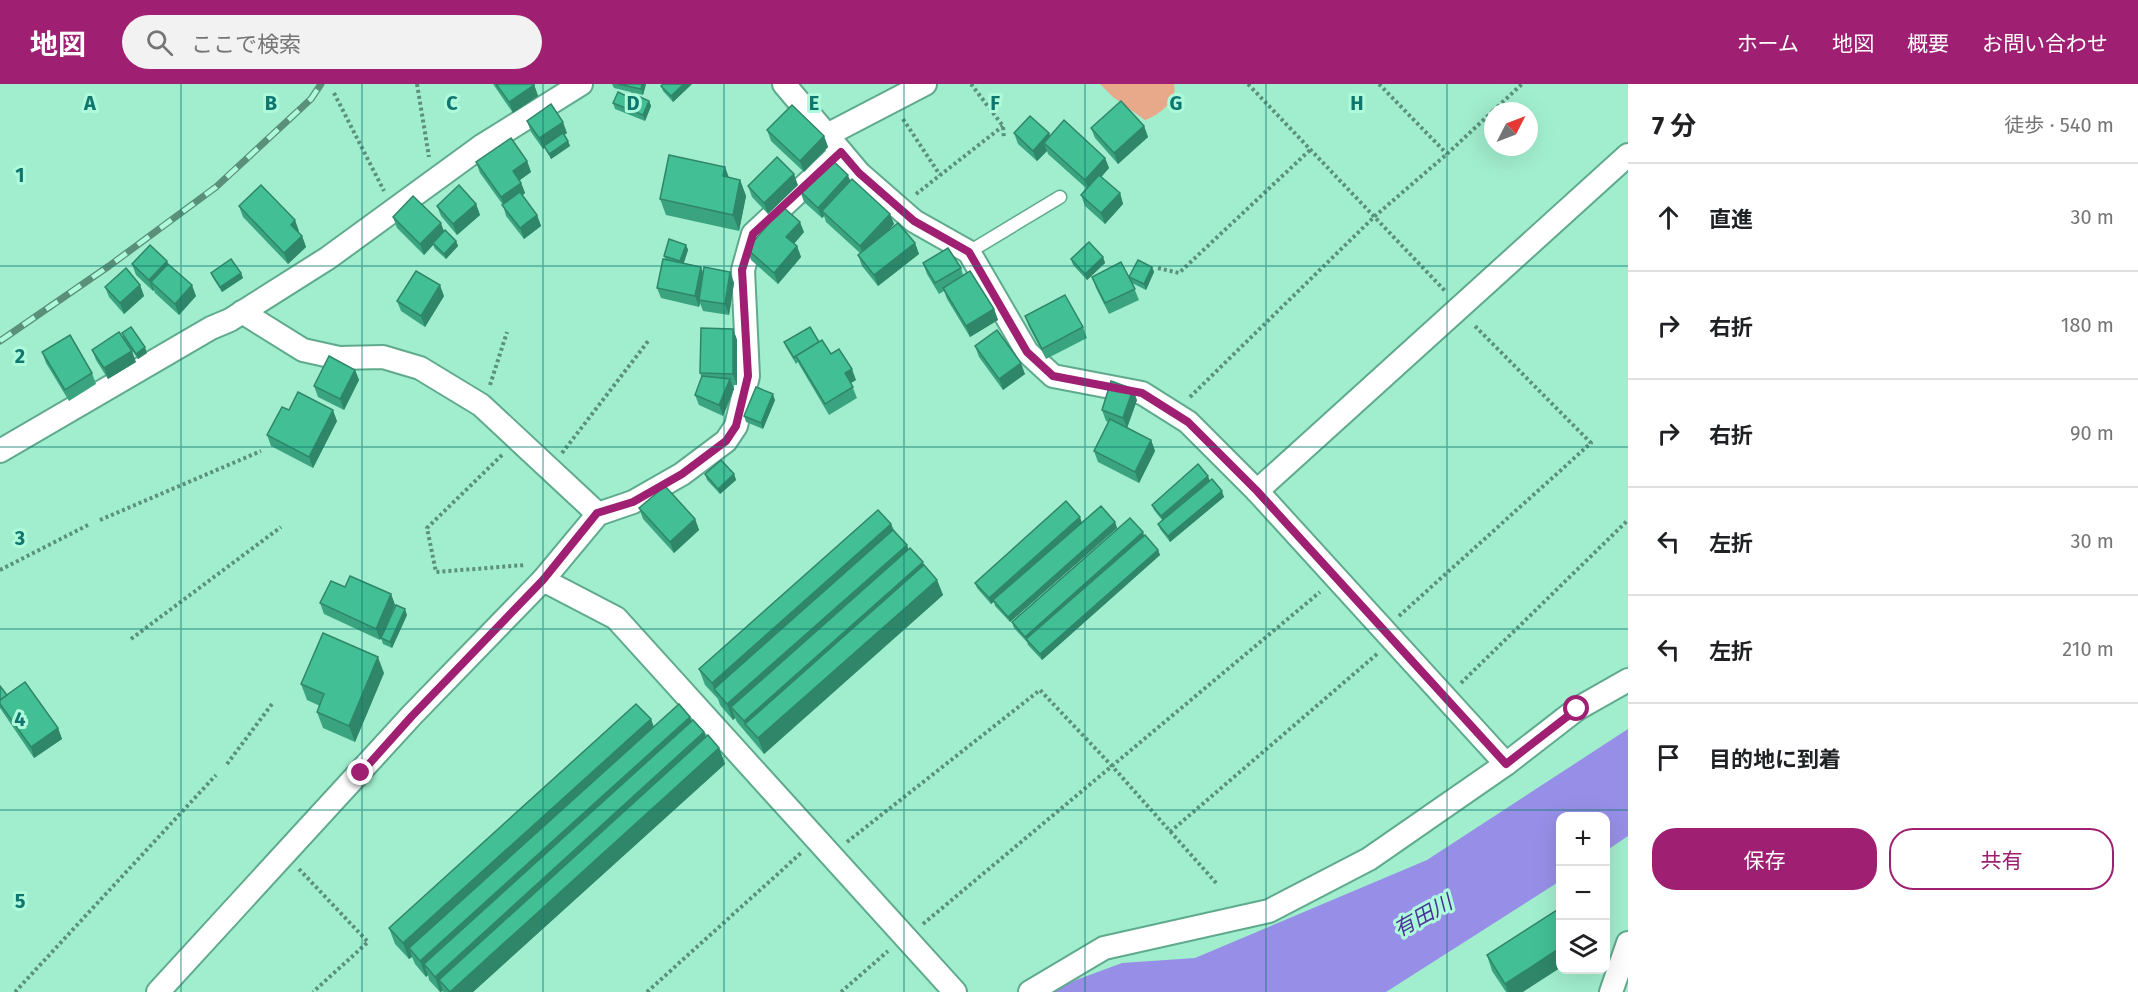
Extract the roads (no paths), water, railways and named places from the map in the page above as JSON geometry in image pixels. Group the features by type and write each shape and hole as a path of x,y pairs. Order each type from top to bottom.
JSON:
{"street":[{"path":"0,451 242,312 328,258 483,145 581,84"},
{"path":"784,84 859,173 914,221 969,252 1027,352 1053,376 1142,393 1188,422 1257,491 1506,764"},
{"path":"159,992 412,716 537,572 597,513 633,502 682,474 726,441 736,426 748,376 742,270 753,234 834,143 890,102 925,84"},
{"path":"1257,491 1628,155"},
{"path":"242,312 303,350 339,358 383,357 420,368 481,405 597,513"},
{"path":"537,572 616,618 955,992"},
{"path":"1030,992 1104,948 1269,911 1369,859 1506,764 1577,709 1628,680"},
{"path":"1611,992 1628,944"}],"lane":[{"path":"969,252 1060,196"}],"water":[{"name":"有田川","path":"1628,729 1628,836 1610,848 1610,812 1556,812 1556,884 1386,992 1050,992 1057,987 1122,963 1195,958 1427,860"}],"railway":[{"path":"0,341 109,266 216,187 311,99 321,84"}]}
